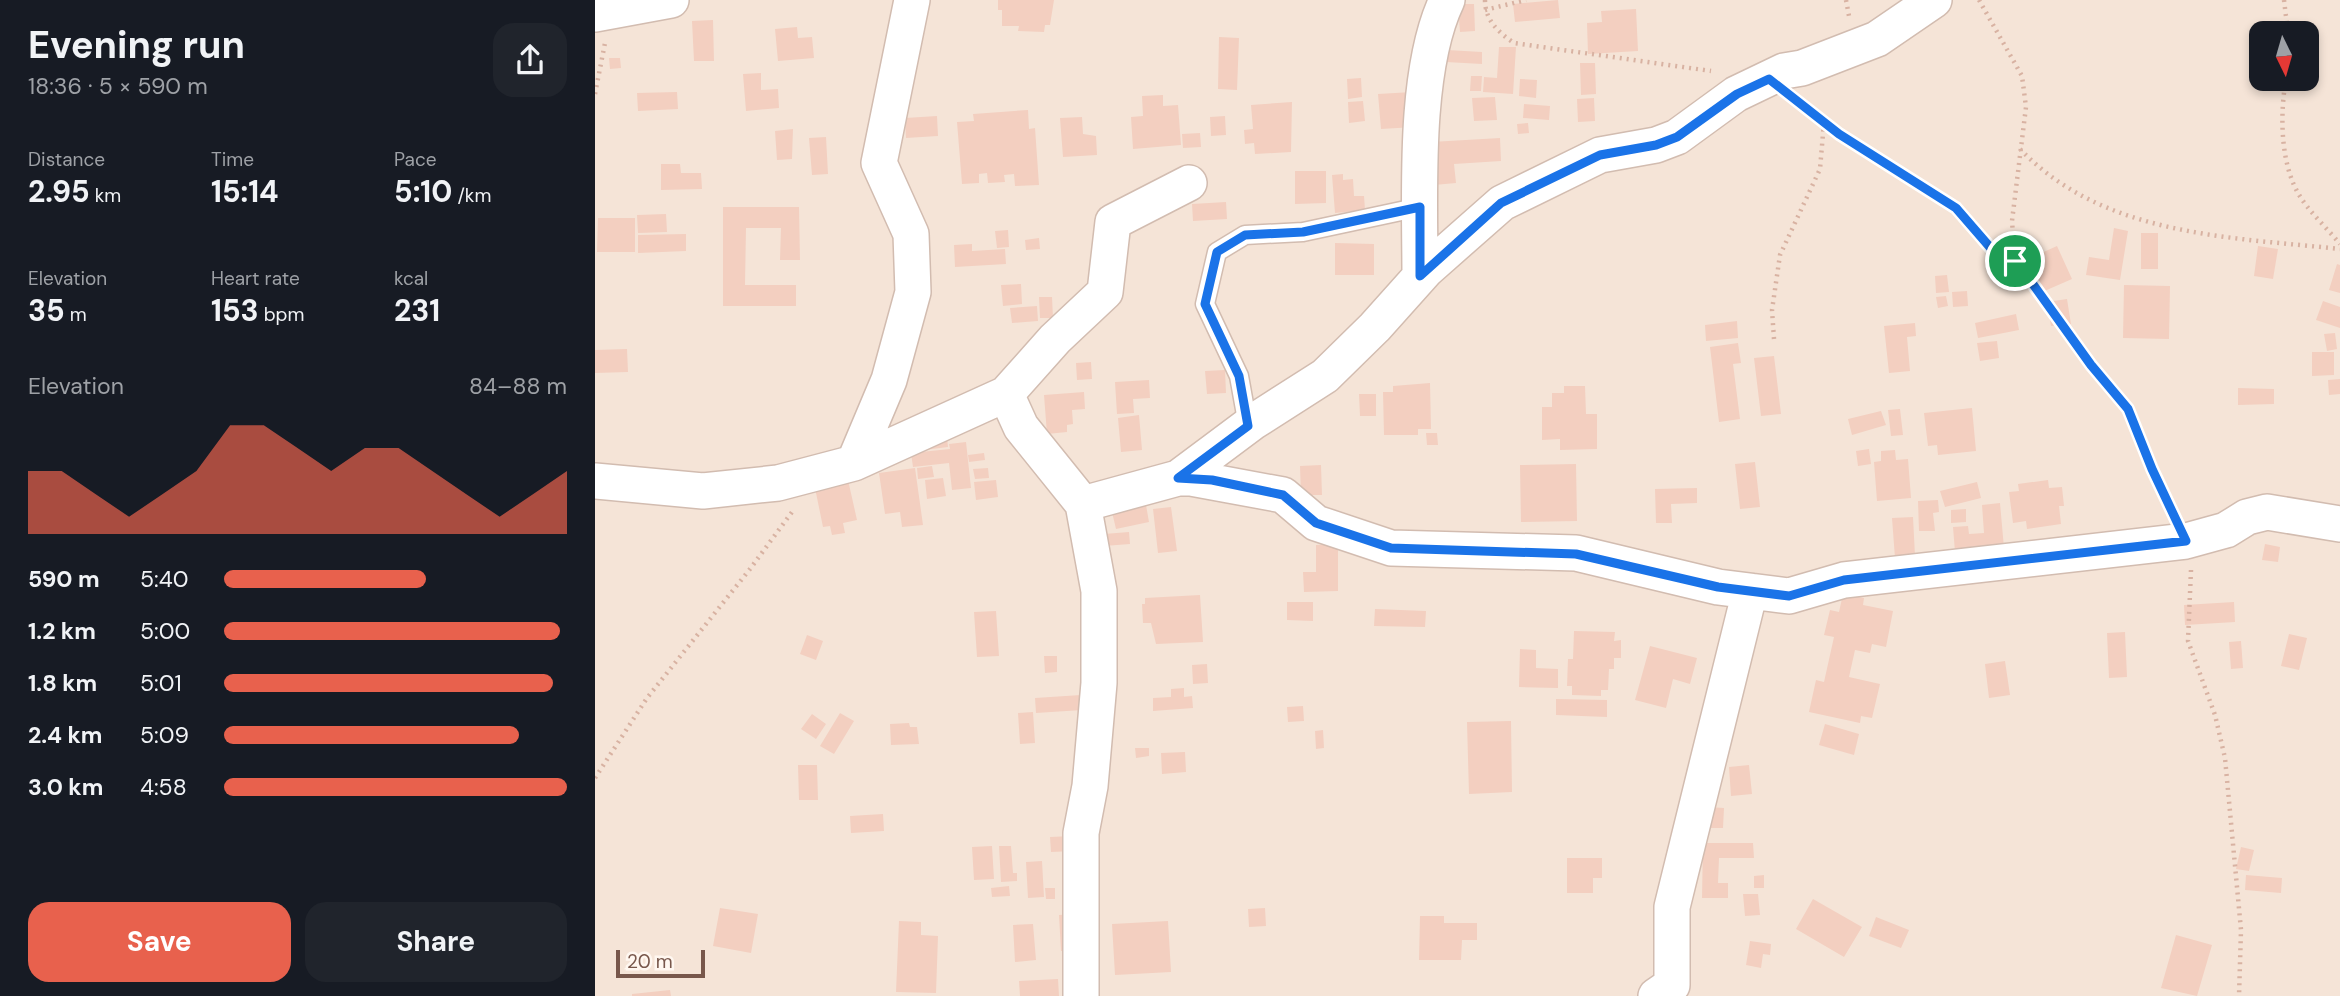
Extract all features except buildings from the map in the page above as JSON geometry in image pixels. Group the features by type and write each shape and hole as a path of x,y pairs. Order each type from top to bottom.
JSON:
{"street":[{"path":"595,14 671,0"},
{"path":"838,468 889,380 913,292 911,234 879,163 912,0"},
{"path":"1178,478 1248,426 1325,376 1375,327 1420,276 1501,203 1600,155 1656,145 1677,137 1737,94 1877,38 1934,0"},
{"path":"1420,276 1424,99 1433,5"},
{"path":"595,481 703,491 778,483 838,468 1006,394 1055,340 1105,292 1113,222 1189,183"},
{"path":"1006,394 1021,428 1083,504 1099,591 1101,648 1090,786 1081,833 1081,996"},
{"path":"1083,504 1178,478 1212,480 1283,495 1316,523 1391,548 1576,554 1718,587 1789,596 1844,580 2186,541 2226,530 2247,517 2267,512 2340,524"},
{"path":"1655,996 1672,985 1672,907 1750,591"}],"lane":[{"path":"1248,426 1239,376 1205,304 1217,252 1245,235 1303,232 1420,207"}],"path":[{"path":"1485,0 1485,9 1496,31 1514,43 1610,54 1689,69 1720,71"},
{"path":"1485,9 1526,0"},
{"path":"1979,0 2022,76 2026,107 2012,220 2015,261 2091,365 2128,409 2152,469 2186,541 2192,571 2188,641 2215,715 2225,758 2241,930 2239,996"},
{"path":"2284,0 2287,21"},
{"path":"1769,79 1824,122 1956,208 1995,253 2015,261"},
{"path":"2284,91 2282,102 2286,155 2297,192 2340,244"},
{"path":"1774,339 1772,310 1780,255 1820,169 1824,122"},
{"path":"2020,149 2075,191 2144,223 2256,241 2340,249"},
{"path":"595,778 647,698 838,468"}],"shaded area":[{"path":"595,0 2340,0 2340,996 595,996"}],"route":[{"path":"1769,79 1839,134 1956,208 1995,253 2015,261 2031,278 2091,365 2133,417 2152,469 2181,525 2186,541 2129,545 1970,567 1844,580 1789,596 1718,587 1576,554 1391,548 1316,523 1307,518 1293,500 1283,495 1212,480 1178,478 1248,426 1239,376 1205,304 1217,252 1245,235 1303,232 1420,207 1420,276 1501,203 1600,155 1656,145 1677,137 1737,94 1769,79"}]}
